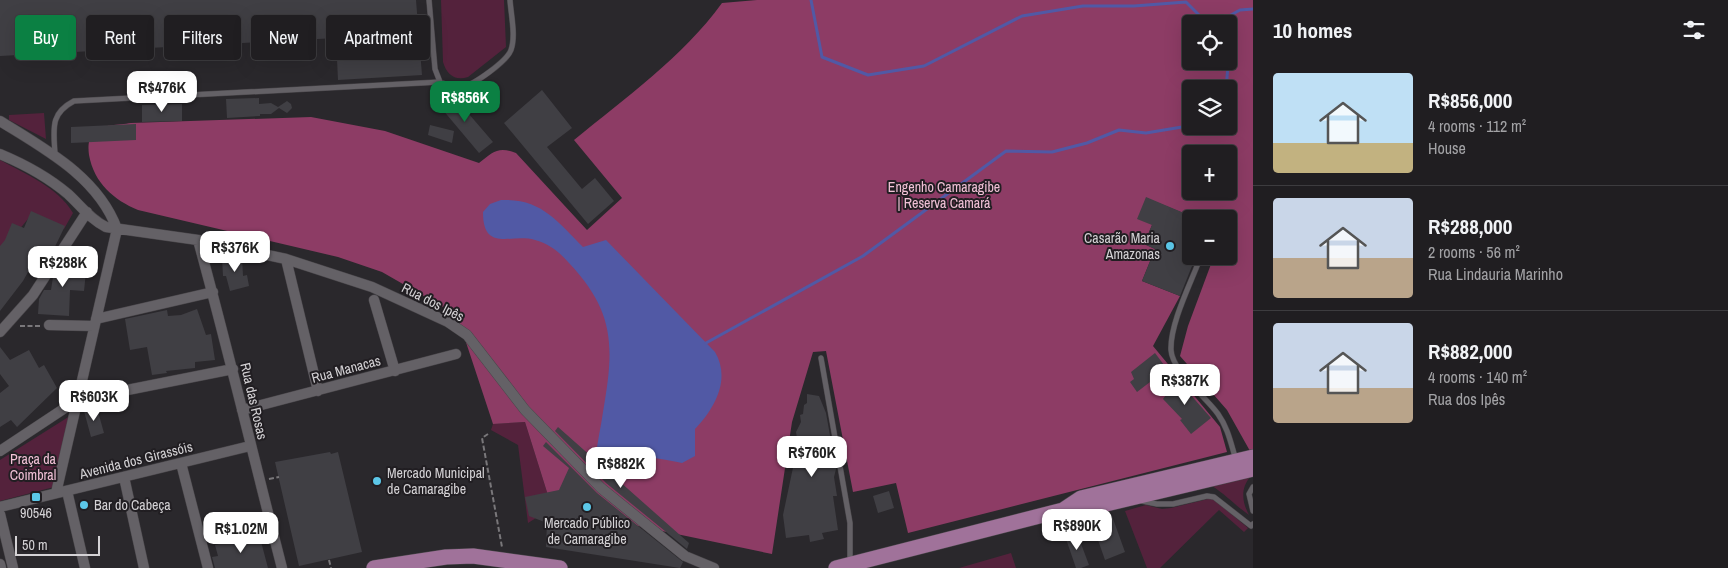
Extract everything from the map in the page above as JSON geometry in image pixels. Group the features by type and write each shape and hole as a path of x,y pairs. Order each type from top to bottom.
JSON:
{"main road":[{"path":"1063,510 1081,498 1253,457"},
{"path":"843,566 1063,510 1085,509 1253,469"},
{"path":"374,568 446,557 473,556 560,568"}],"street":[{"path":"0,121 80,175 99,194 111,211 117,229 56,493"},
{"name":"Rua dos Ipês","path":"0,154 40,174 68,194 94,221 117,229 198,240 286,259 360,282 448,322 467,335 525,410 601,488 685,556 714,568"},
{"path":"4,329 47,275 87,212"},
{"name":"Rua das Rosas","path":"198,240 233,369 250,446 282,568"},
{"path":"286,259 318,391"},
{"path":"48,325 95,322 213,292"},
{"path":"374,300 394,371"},
{"name":"Rua Manacas","path":"242,410 456,354"},
{"path":"0,451 77,400 233,369"},
{"name":"Avenida dos Girassóis","path":"0,507 250,446"},
{"path":"181,463 208,568"},
{"path":"124,477 144,568"},
{"path":"67,491 85,568"},
{"path":"0,514 13,568"},
{"path":"685,556 686,568"},
{"path":"0,564 1,568"}],"lane":[{"path":"429,0 435,69 440,82"},
{"path":"56,157 54,126 57,115 64,106 74,101 440,82 462,87 482,76 508,56 512,45 510,0"},
{"path":"1199,265 1175,328 1171,353 1178,367 1218,414 1230,438 1236,461"},
{"path":"821,358 850,523 843,566"},
{"path":"1253,487 1249,499 1253,511"},
{"path":"1129,498 1164,504 1207,496 1214,497 1221,500 1252,525"}],"path":[{"path":"4,329 48,325"},
{"path":"488,434 482,438 484,455 505,559"},
{"path":"329,560 331,568"}],"green space":[{"path":"441,0 504,0 506,47 468,77 459,78 452,76 443,62"},
{"name":"Engenho Camaragibe | Reserva Camará","path":"757,0 1253,0 1253,450 1250,451 1227,410 1180,356 1188,326 1211,265 1237,265 1237,210 1182,210 1182,213 1146,198 1152,225 1144,244 1155,249 1142,281 1180,296 1153,346 1220,427 1227,452 908,533 896,483 853,492 826,351 813,352 792,422 772,554 552,508 525,422 493,424 457,315 382,272 338,257 138,210 113,196 106,189 95,174 89,155 90,138 93,133 111,125 311,117 385,131 479,163 496,151 505,150 516,153 587,230 622,198 574,140 652,76 707,23 722,3"},
{"path":"44,113 46,139 9,120 9,115"},
{"path":"0,160 50,188 67,204 73,213 64,229 32,214 0,253"},
{"name":"Praça da Coimbral","path":"70,416 54,487 0,501 0,460"},
{"path":"525,422 552,508 528,523 518,445 491,430 493,424"},
{"path":"1251,476 1245,485 1243,495 1249,515 1212,486"},
{"path":"1212,498 1248,528 1244,532 1219,510 1160,568 1147,568 1125,511 1146,505 1162,509 1171,508"},
{"path":"1011,553 1016,568 959,568"}],"water":[{"path":"501,200 515,200 538,207 556,220 583,247 606,240 715,352 720,362 721,383 709,412 695,429 695,456 682,463 644,457 627,459 607,465 596,457 609,369 608,332 603,315 596,298 584,281 554,249 535,240 526,238 500,239 488,233 484,225 483,212 490,204"}],"building":[{"path":"0,0 416,0 417,15 326,15 326,39 316,39 316,15 251,15 251,43 241,43 241,15 164,15 164,47 154,48 154,15 86,15 86,51 76,52 76,15 15,15 15,55 0,56"},
{"path":"337,60 421,60 422,75 338,80"},
{"path":"542,90 572,128 547,147 582,189 595,178 614,201 588,224 504,123"},
{"path":"450,92 493,142 479,153 437,103"},
{"path":"259,98 259,104 271,103 278,107 287,101 291,104 292,108 287,113 279,108 271,114 227,118 226,99"},
{"path":"182,104 182,121 142,122 142,105"},
{"path":"136,124 136,140 71,143 71,127"},
{"path":"430,125 454,131 452,143 428,135"},
{"name":"Casarão Maria Amazonas","path":"1146,197 1182,212 1182,265 1192,265 1180,296 1142,281 1155,249 1144,244 1152,225 1137,219"},
{"path":"31,211 65,226 51,255 41,249 23,281 0,311 0,246 5,240 12,223 24,228"},
{"path":"66,257 85,261 82,272 86,272 84,291 70,290 69,316 38,314 39,299 44,290 51,290 53,277"},
{"path":"242,257 243,276 247,275 249,286 230,291 226,276 223,276 222,258"},
{"path":"197,309 206,335 211,334 215,360 195,362 195,368 166,371 167,373 152,375 147,347 130,350 125,319 167,310 168,316 181,315"},
{"path":"0,347 10,360 29,350 39,368 44,365 57,388 17,427 11,420 0,427 0,393 9,386 0,374"},
{"path":"1155,353 1167,369 1137,392 1130,382 1134,379 1131,372"},
{"path":"1174,376 1211,418 1191,434 1180,420 1182,419 1163,399 1166,395 1168,379"},
{"path":"807,394 819,396 826,413 836,469 834,477 837,496 833,496 838,530 822,533 824,539 810,542 809,535 786,538 783,515 798,444 796,432 801,422 800,415 803,414 804,405 807,403"},
{"path":"97,408 104,433 91,437 84,411"},
{"path":"558,427 689,543 687,549 606,483 555,431"},
{"name":"Mercado Público de Camaragibe","path":"546,442 597,493 683,562 680,568 546,547 547,523 529,516 525,497 559,490 569,468 543,446"},
{"path":"330,452 331,454 338,452 362,552 299,566 275,462"},
{"path":"889,491 894,508 878,513 873,496"},
{"path":"1112,516 1125,552 1105,560 1092,523"},
{"path":"1077,533 1089,565 1081,568 1076,568 1065,536"},
{"path":"259,534 268,568 215,568 212,557 218,556 215,545"}],"waterway":[{"path":"811,0 822,57 868,75 924,66 1022,16 1083,6 1134,6 1186,2 1202,18 1210,22 1218,22 1240,10 1253,9"},
{"path":"1227,80 1228,70"},
{"path":"706,343 863,256 1006,151 1052,152 1087,143 1119,130 1146,133 1182,127"}],"place":[{"name":"Casarão Maria Amazonas","path":"1170,246"},
{"name":"Mercado Municipal de Camaragibe","path":"377,481"},
{"name":"90546","path":"36,497"},
{"name":"Bar do Cabeça","path":"84,505"},
{"name":"Mercado Público de Camaragibe","path":"587,507"}]}
